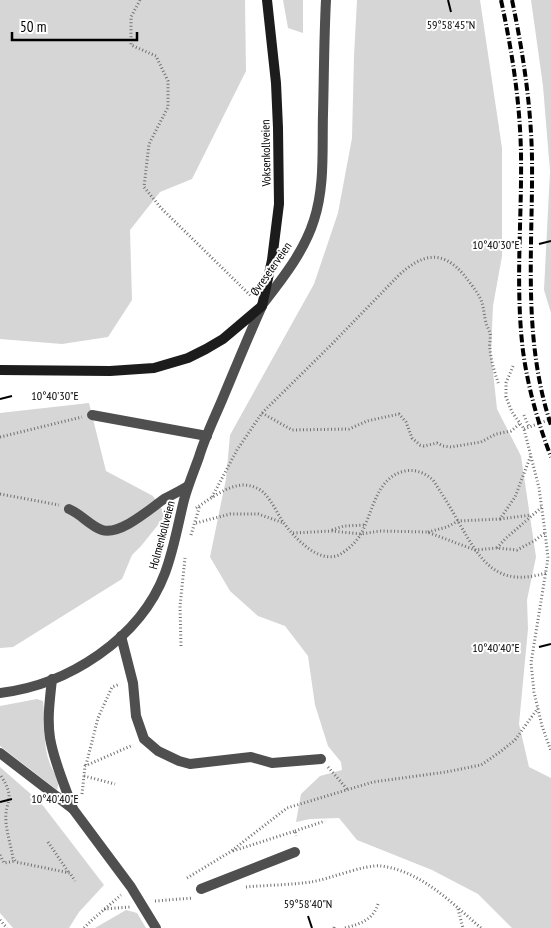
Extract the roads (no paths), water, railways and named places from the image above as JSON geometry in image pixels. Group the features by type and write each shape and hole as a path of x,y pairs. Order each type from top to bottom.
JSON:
{"main road":[{"name":"Voksenkollveien","path":"262,306 272,260 279,204 276,83 267,0"},
{"name":"Øvreseterveien","path":"0,370 110,371 154,368 188,358 206,349 223,339 262,306"}],"street":[{"name":"Øvreseterveien","path":"262,306 305,242 314,220 321,186 323,158 326,0"},
{"name":"Holmenkollveien","path":"0,693 17,690 52,679 94,658 138,620 157,591 164,574 178,530 188,486 262,306"},
{"path":"92,415 207,436"},
{"path":"69,509 103,530 108,531 141,517 163,500 188,486"},
{"path":"121,636 132,679 136,716 144,739 150,746 167,756 190,764 251,757 272,763 321,759"},
{"path":"52,679 48,716 50,739 54,756 73,809"},
{"path":"0,753 73,809 131,887 156,928"},
{"path":"201,889 295,852"}],"railway":[{"path":"501,0 515,76 519,115 521,178 519,302 523,351 534,405 551,457"},
{"path":"512,0 520,39 530,118 532,158 531,293 536,359 551,425"}]}
